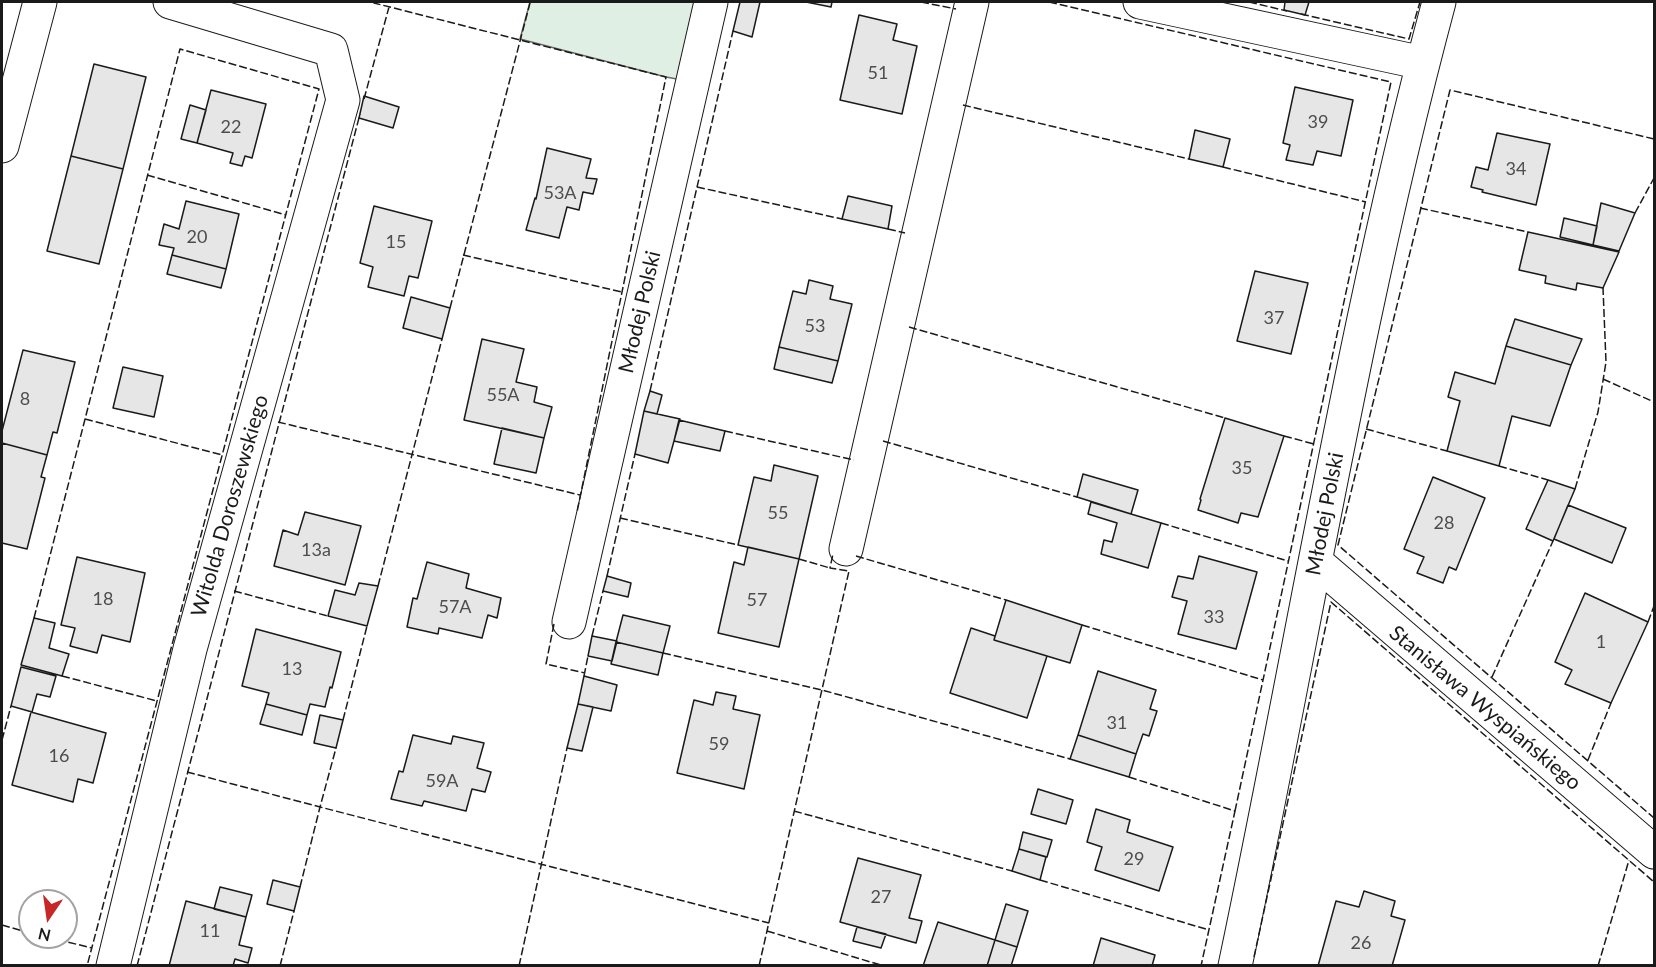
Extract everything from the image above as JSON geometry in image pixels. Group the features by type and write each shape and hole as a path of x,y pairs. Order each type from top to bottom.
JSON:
{"street":[{"path":"2,146 40,2"},
{"name":"Witolda Doroszewskiego","path":"113,966 190,649 343,100 331,50 170,2"},
{"name":"Młodej Polski","path":"568,622 711,2"},
{"path":"846,549 972,2"},
{"path":"1140,2 1423,63"},
{"name":"Młodej Polski","path":"1235,966 1362,327 1439,2"},
{"name":"Stanisława Wyspiańskiego","path":"1316,562 1654,852"}],"green space":[{"path":"530,2 711,2 693,82 520,39"}],"building":[{"path":"740,2 760,2 752,37 733,31"},
{"path":"806,2 832,2 831,7"},
{"path":"1285,2 1309,2 1305,15 1284,10"},
{"path":"859,15 897,24 893,40 917,46 902,114 840,100"},
{"path":"94,64 146,77 123,169 71,156"},
{"path":"1295,87 1353,100 1341,156 1317,151 1313,165 1286,160 1290,145 1283,143"},
{"path":"211,90 266,104 252,158 245,156 242,166 230,163 233,153 197,143"},
{"path":"364,96 399,107 393,128 359,118"},
{"path":"190,105 206,110 197,143 181,139"},
{"path":"1195,130 1230,139 1223,167 1189,159"},
{"path":"1497,133 1550,144 1536,205 1482,192 1483,190 1471,187 1476,167 1488,170"},
{"path":"547,148 591,159 586,178 597,179 593,194 583,192 579,210 567,207 559,238 526,230 536,199"},
{"path":"71,156 123,169 99,264 47,251"},
{"path":"848,196 892,206 888,229 842,219"},
{"path":"186,201 239,214 226,269 172,255 174,248 159,245 164,224 179,229"},
{"path":"1601,203 1635,213 1619,251 1593,245"},
{"path":"374,206 432,221 418,278 409,276 404,296 368,287 373,267 360,263"},
{"path":"1564,218 1597,226 1593,245 1560,237"},
{"path":"1528,232 1619,252 1603,288 1577,283 1576,290 1545,283 1546,276 1519,270"},
{"path":"172,255 226,269 221,288 167,274"},
{"path":"1255,271 1308,283 1291,354 1237,341"},
{"path":"809,280 833,286 830,299 852,304 838,361 779,347 793,291 806,294"},
{"path":"411,297 450,308 442,339 403,328"},
{"path":"1515,319 1582,339 1571,365 1506,346"},
{"path":"482,339 524,349 516,382 537,387 534,402 552,407 544,438 464,420"},
{"path":"1506,346 1571,365 1550,426 1512,416 1499,466 1447,451 1460,401 1448,397 1455,372 1495,384"},
{"path":"779,347 838,361 832,383 774,369"},
{"path":"23,350 75,362 57,433 53,432 47,455 2,443 2,431"},
{"path":"123,367 163,376 154,417 113,408"},
{"path":"650,391 662,395 657,414 644,411"},
{"path":"644,411 680,419 668,463 635,454"},
{"path":"1225,418 1284,436 1258,517 1241,513 1238,523 1198,510"},
{"path":"679,420 725,431 720,451 674,441"},
{"path":"502,428 544,438 536,473 494,464"},
{"path":"2,443 47,455 41,477 45,478 27,549 2,543"},
{"path":"774,465 818,476 799,559 738,545 754,477 771,481"},
{"path":"1083,474 1138,490 1131,514 1077,497"},
{"path":"1433,477 1485,498 1456,570 1449,567 1443,583 1417,573 1424,557 1404,549"},
{"path":"1548,480 1575,489 1553,541 1526,529"},
{"path":"1091,502 1161,523 1148,568 1101,554 1104,540 1112,542 1117,523 1088,514"},
{"path":"1568,505 1626,528 1612,563 1554,539"},
{"path":"305,512 361,526 345,585 274,566 283,530 298,535"},
{"path":"748,547 799,559 779,647 718,633 734,562 744,565"},
{"path":"1199,556 1257,572 1236,649 1178,634 1187,601 1172,597 1178,576 1193,579"},
{"path":"77,557 145,573 130,642 102,635 97,653 70,646 75,628 61,625"},
{"path":"427,562 469,574 466,588 501,598 497,618 488,615 482,638 439,628 438,634 407,627 413,598 417,599"},
{"path":"607,576 631,583 628,597 603,591"},
{"path":"359,583 378,586 367,626 328,616 335,590 355,595"},
{"path":"1585,593 1648,622 1611,703 1565,684 1572,670 1555,662"},
{"path":"1006,600 1082,625 1070,663 994,640"},
{"path":"623,615 670,626 663,653 616,642"},
{"path":"34,618 55,623 49,648 69,654 62,676 21,665"},
{"path":"971,628 995,636 994,640 1047,656 1027,718 950,693"},
{"path":"256,629 341,652 325,707 310,704 307,715 266,704 269,693 242,686"},
{"path":"592,636 617,641 612,661 588,656"},
{"path":"616,642 663,653 658,675 611,664"},
{"path":"21,667 56,676 50,697 37,694 32,712 11,706"},
{"path":"1098,671 1156,690 1150,709 1157,711 1149,736 1143,734 1136,754 1078,735"},
{"path":"584,676 617,685 611,711 578,704"},
{"path":"716,692 736,696 733,709 760,715 744,789 677,773 694,700 713,705"},
{"path":"266,704 307,715 302,735 260,724"},
{"path":"578,704 593,707 582,751 567,748"},
{"path":"31,712 106,733 93,783 78,779 73,802 12,785"},
{"path":"320,715 343,720 336,748 314,743"},
{"path":"413,735 451,744 453,736 484,743 477,768 491,772 485,792 472,789 466,811 424,801 422,806 391,799 399,771 403,772"},
{"path":"1078,735 1136,754 1129,777 1070,759"},
{"path":"1038,789 1073,800 1066,824 1031,814"},
{"path":"1096,809 1130,820 1127,832 1173,847 1159,891 1095,870 1102,847 1087,842"},
{"path":"1023,832 1052,840 1047,857 1019,849"},
{"path":"1019,849 1046,857 1040,880 1012,871"},
{"path":"858,858 921,875 909,918 922,921 916,943 840,922"},
{"path":"273,880 300,887 294,911 267,904"},
{"path":"220,887 252,895 246,917 214,909"},
{"path":"1364,891 1395,901 1391,916 1405,920 1392,966 1318,966 1336,901 1359,907"},
{"path":"186,901 246,917 239,945 252,948 248,963 235,959 233,966 169,966"},
{"path":"1006,904 1028,911 1017,947 995,940"},
{"path":"938,922 995,940 987,966 923,966"},
{"path":"857,927 886,934 881,948 853,941"},
{"path":"1101,938 1155,955 1152,966 1093,966"},
{"path":"995,940 1017,947 1011,966 987,966"}],"fence":[{"path":"375,2 666,77 577,512"},
{"path":"921,2 956,9"},
{"path":"1049,2 1391,82 1235,811"},
{"path":"1249,2 1287,11"},
{"path":"1301,14 1409,39 1420,2"},
{"path":"450,308 530,3"},
{"path":"364,99 389,7"},
{"path":"650,391 733,31"},
{"path":"34,618 180,49 319,89 87,966"},
{"path":"1654,139 1450,90 1338,545 1654,818"},
{"path":"963,105 1189,159"},
{"path":"137,966 360,114"},
{"path":"1223,167 1366,202"},
{"path":"147,175 286,215"},
{"path":"1635,213 1654,178"},
{"path":"697,187 842,219"},
{"path":"1420,208 1528,232"},
{"path":"888,229 905,233"},
{"path":"463,255 622,292"},
{"path":"1575,489 1598,412 1606,362 1603,288"},
{"path":"909,327 1225,418"},
{"path":"378,586 442,339"},
{"path":"1603,379 1654,402"},
{"path":"85,419 222,455"},
{"path":"278,422 580,495"},
{"path":"1366,429 1447,451"},
{"path":"725,431 854,460"},
{"path":"1284,436 1314,444"},
{"path":"883,441 1077,497"},
{"path":"607,576 635,454"},
{"path":"1499,466 1548,480"},
{"path":"620,518 738,545"},
{"path":"1161,523 1288,561"},
{"path":"1492,677 1553,541"},
{"path":"759,966 849,571 830,568 833,554"},
{"path":"856,556 1006,600"},
{"path":"799,559 830,568"},
{"path":"234,591 328,616"},
{"path":"592,636 603,591"},
{"path":"1254,957 1331,602 1654,882"},
{"path":"1648,622 1654,606"},
{"path":"554,624 546,664 585,673"},
{"path":"1082,625 1263,680"},
{"path":"343,720 367,626"},
{"path":"663,653 822,690 1070,759"},
{"path":"584,676 588,656"},
{"path":"62,676 157,701"},
{"path":"1588,760 1611,703"},
{"path":"2,740 11,706"},
{"path":"187,772 320,807 336,748"},
{"path":"519,966 567,748"},
{"path":"1129,777 1235,811 1201,966"},
{"path":"300,887 320,807 769,923"},
{"path":"794,811 1012,871"},
{"path":"1598,966 1629,860"},
{"path":"1040,880 1209,930"},
{"path":"280,966 294,911"},
{"path":"2,925 18,930"},
{"path":"767,931 884,966"},
{"path":"78,945 92,948"}]}
